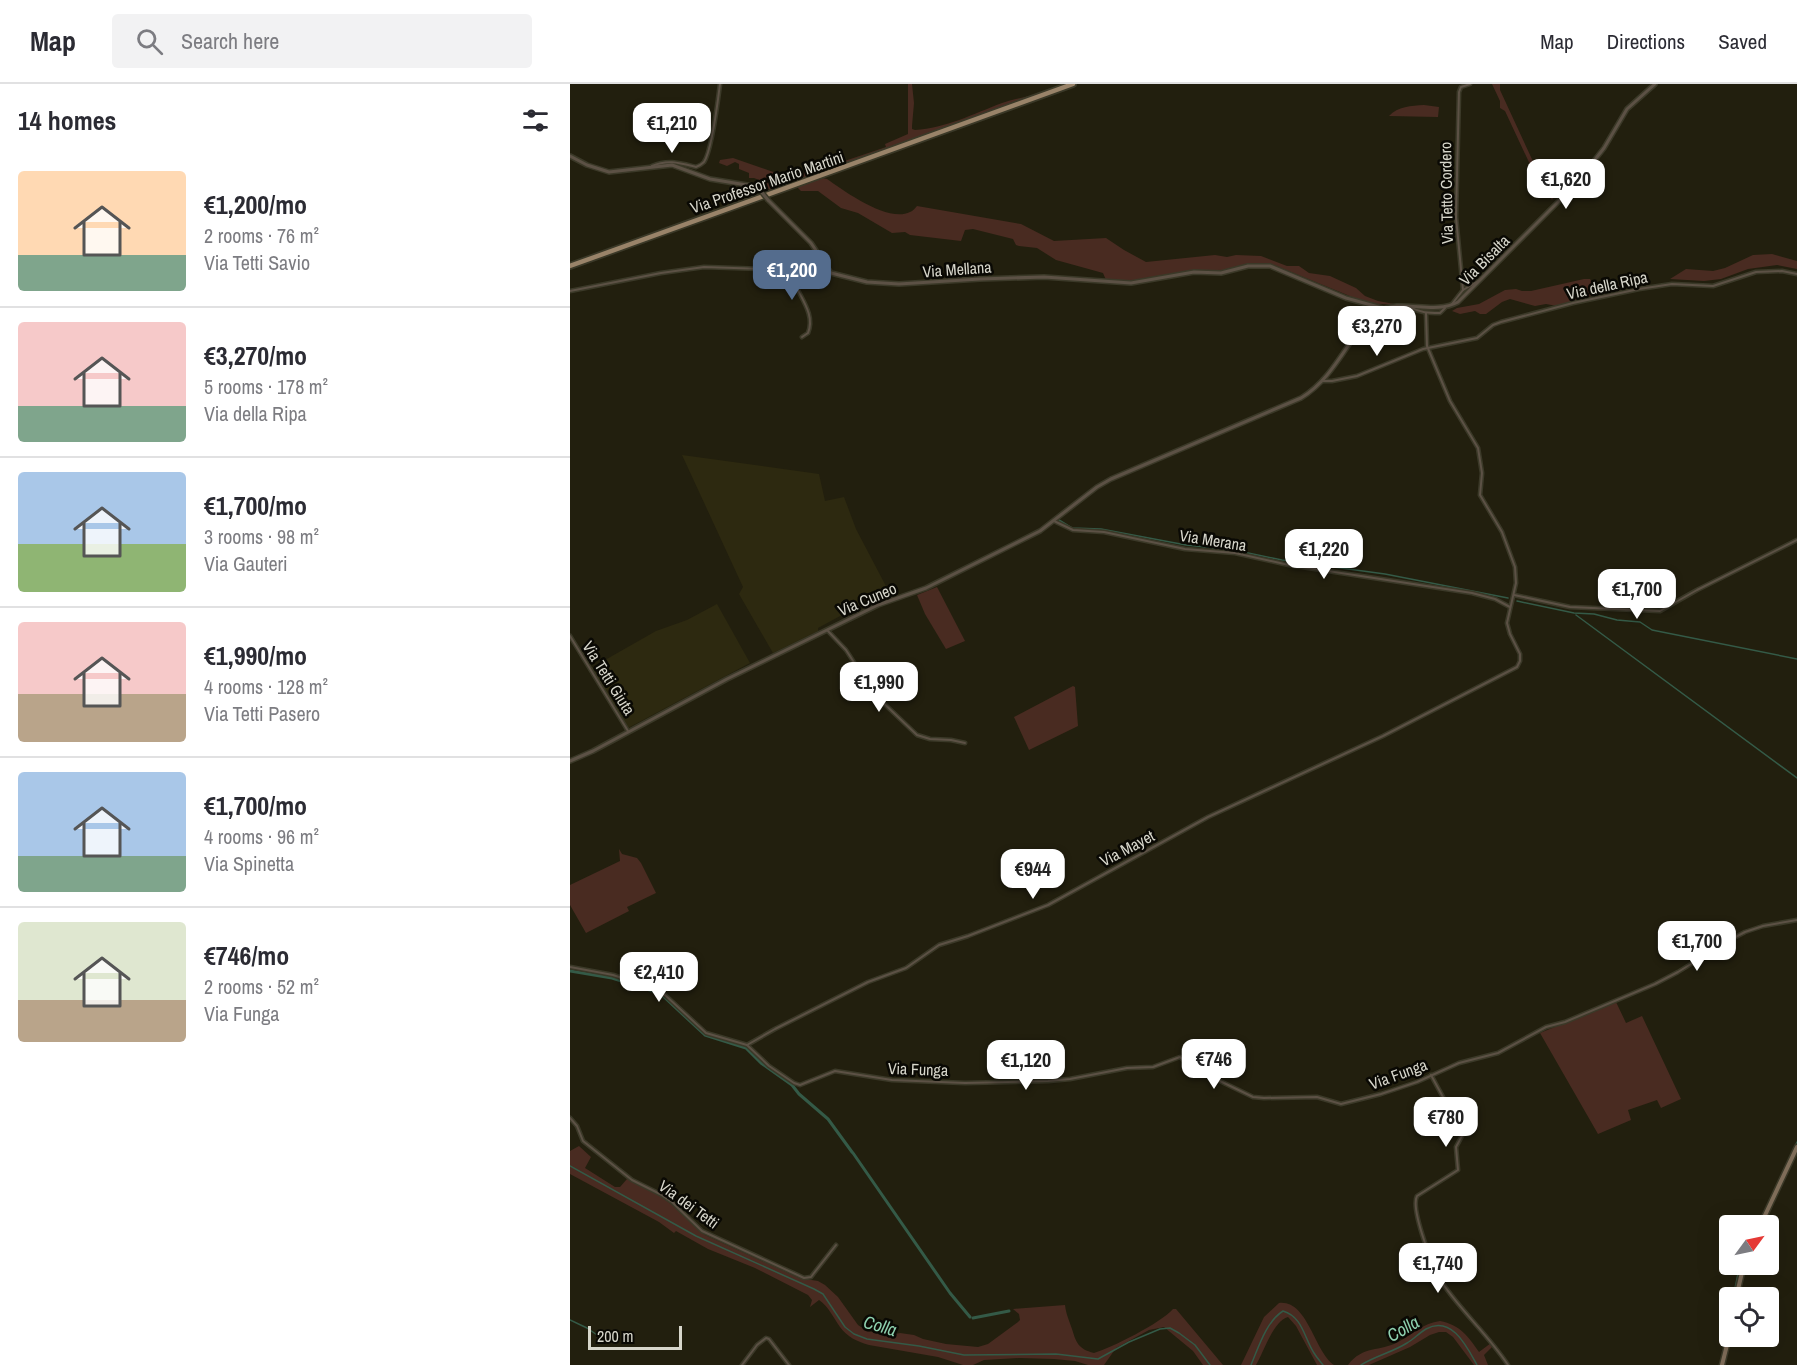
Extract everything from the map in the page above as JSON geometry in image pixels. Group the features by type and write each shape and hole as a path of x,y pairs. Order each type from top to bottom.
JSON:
{"main road":[{"name":"Via Professor Mario Martini","path":"570,266 1059,87 1073,84"},
{"path":"1765,1215 1797,1147"},
{"path":"1722,1365 1727,1347"}],"street":[{"path":"648,168 666,161 696,167 703,164 713,129 720,84"},
{"name":"Via Tetto Cordero","path":"1463,290 1456,217 1457,137 1459,89 1470,84"},
{"name":"Via Bisalta","path":"1384,309 1397,306 1445,308 1458,302 1576,184 1604,148 1627,109 1655,84"},
{"path":"570,156 587,165 609,172 672,165 710,179 753,186 760,190 811,243 831,273 822,275 790,270 694,268 570,291"},
{"name":"Via Mellana","path":"831,273 867,282 891,284 1044,277 1140,283 1194,272 1221,273 1248,266 1270,266 1346,298 1384,309"},
{"path":"790,270 811,320 808,333 802,337"},
{"name":"Via della Ripa","path":"1323,381 1357,376 1428,348 1477,338 1493,325 1501,322 1573,303 1672,284 1719,285 1756,272 1782,271 1797,274"},
{"path":"1451,305 1463,290 1480,280"},
{"path":"1410,307 1426,313 1440,313 1445,308"},
{"path":"1323,381 1365,322 1384,309"},
{"path":"1426,313 1428,348 1450,401 1478,448 1482,463 1480,495 1502,532 1512,558 1516,577 1510,607"},
{"name":"Via Cuneo","path":"570,761 727,679 878,605 926,588 1040,531 1103,483 1301,398 1323,381"},
{"name":"Via Merana","path":"1054,521 1073,530 1104,532 1185,549 1235,553 1288,565 1472,593 1495,599 1510,607"},
{"path":"1514,595 1570,607 1660,611 1705,585 1797,540"},
{"name":"Via Mayet","path":"747,1045 868,982 906,968 939,945 1048,905 1208,818 1383,736 1516,667 1520,661 1520,654 1507,623 1510,607"},
{"path":"827,630 846,650 875,695 917,735 930,739 965,743"},
{"name":"Via Tetti Giuta","path":"570,636 628,732"},
{"name":"Via Funga","path":"570,967 613,975 658,990 706,1033 747,1045 769,1066 800,1085 835,1071 892,1080 965,1083 1048,1081 1127,1068 1153,1067 1180,1057 1191,1067 1253,1097 1317,1097 1341,1104 1381,1094 1459,1063 1498,1053 1546,1027 1565,1022 1655,984 1745,932 1797,920"},
{"path":"1431,1075 1463,1134 1456,1148 1458,1170 1417,1196 1414,1203 1417,1220 1443,1284 1508,1365"},
{"name":"Via dei Tetti","path":"570,1118 577,1126 583,1141 618,1170 642,1186 660,1194 681,1210 702,1231 715,1238 804,1278 811,1277 836,1245"},
{"path":"742,1365 757,1345 766,1338 789,1365"}],"shaded area":[{"path":"908,84 912,84 914,103 912,129 915,130 949,123 1002,103 1039,94 781,187 780,184 776,184 773,188 764,191 764,182 749,178 749,173 739,169 739,164 735,162 727,166 719,163 720,160 733,158 782,175 792,172 800,174 886,147 885,144 908,134"},
{"path":"1492,84 1500,84 1500,90 1537,170 1554,197 1552,200 1534,173 1505,111 1500,108 1500,101"},
{"path":"1424,105 1439,107 1438,117 1389,116 1401,108"},
{"path":"823,178 867,204 890,213 910,212 917,206 1021,224 1054,241 1106,238 1146,262 1215,255 1261,256 1287,266 1299,266 1309,273 1330,276 1356,288 1365,296 1400,305 1377,304 1357,299 1274,265 1255,264 1221,272 1192,271 1145,280 1106,280 1103,273 1056,260 1037,248 1016,245 1013,239 973,229 965,230 961,241 910,235 905,232 892,233 858,213 841,208 818,191 801,191 795,185"},
{"path":"1772,254 1797,261 1797,269 1777,265 1748,269 1721,279 1704,281 1670,279 1686,269 1713,271 1753,255"},
{"path":"1590,279 1597,288 1620,285 1620,291 1591,296 1557,306 1546,304 1535,306 1510,299 1486,314 1475,311 1460,314 1452,311 1479,304 1505,290 1531,291"},
{"path":"682,455 819,474 825,501 844,497 856,529 888,590 818,628 818,631 773,653 739,594 743,587"},
{"path":"937,587 965,641 946,649 925,614 917,595"},
{"path":"717,604 750,663 628,728 591,668 656,631 687,620"},
{"path":"1075,687 1078,726 1029,750 1014,717"},
{"path":"619,849 622,854 637,858 656,893 627,907 629,911 586,933 570,905 570,885 620,861"},
{"path":"1616,1002 1626,1023 1642,1016 1681,1099 1661,1108 1657,1100 1628,1110 1631,1120 1598,1134 1540,1033"},
{"path":"579,1146 591,1157 585,1168 615,1187 620,1187 627,1179 671,1204 705,1235 799,1278 818,1281 825,1285 838,1297 858,1325 867,1331 891,1335 900,1333 914,1335 946,1344 978,1347 988,1344 1020,1320 1019,1314 1013,1309 1065,1305 1076,1341 1084,1349 1094,1353 1135,1334 1176,1309 1223,1365 1203,1365 1193,1351 1164,1327 1149,1330 1116,1348 1104,1365 1088,1365 1054,1359 1019,1358 984,1360 973,1365 963,1365 938,1357 865,1344 846,1334 819,1300 810,1307 812,1300 808,1295 755,1268 708,1249 676,1231 674,1233 659,1222 570,1174 570,1151"},
{"path":"1279,1303 1289,1304 1297,1309 1321,1349 1334,1365 1317,1365 1296,1326 1288,1317 1273,1331 1256,1365 1241,1365 1264,1317"},
{"path":"1440,1321 1453,1325 1463,1332 1479,1352 1491,1343 1492,1347 1484,1355 1488,1365 1474,1365 1453,1337 1446,1332 1439,1332 1369,1365 1348,1365 1360,1354 1391,1345 1423,1326"}],"waterway":[{"path":"1059,520 1072,528 1101,529 1186,545 1234,550 1282,560 1385,574 1508,598"},
{"path":"1517,601 1574,613 1640,622 1652,630 1797,659"},
{"path":"1576,615 1797,778"},
{"path":"570,971 612,978 656,992 705,1035 746,1048 761,1063 792,1085 828,1119 852,1152"},
{"path":"1763,1215 1797,1142"},
{"path":"853,1153 950,1293 970,1317"},
{"name":"Colla","path":"570,1166 696,1236 823,1294 845,1327 854,1334 867,1339 964,1355 1056,1354 1098,1359 1129,1342 1160,1329 1170,1328 1195,1345 1210,1365"},
{"path":"1735,1287 1738,1275"},
{"path":"973,1318 1009,1311"},
{"name":"Colla","path":"1251,1365 1272,1321 1283,1311 1299,1323 1323,1365"},
{"path":"570,1320 600,1337"},
{"name":"Colla","path":"1361,1365 1402,1346 1426,1329 1435,1326 1444,1326 1458,1335 1477,1365"}]}
